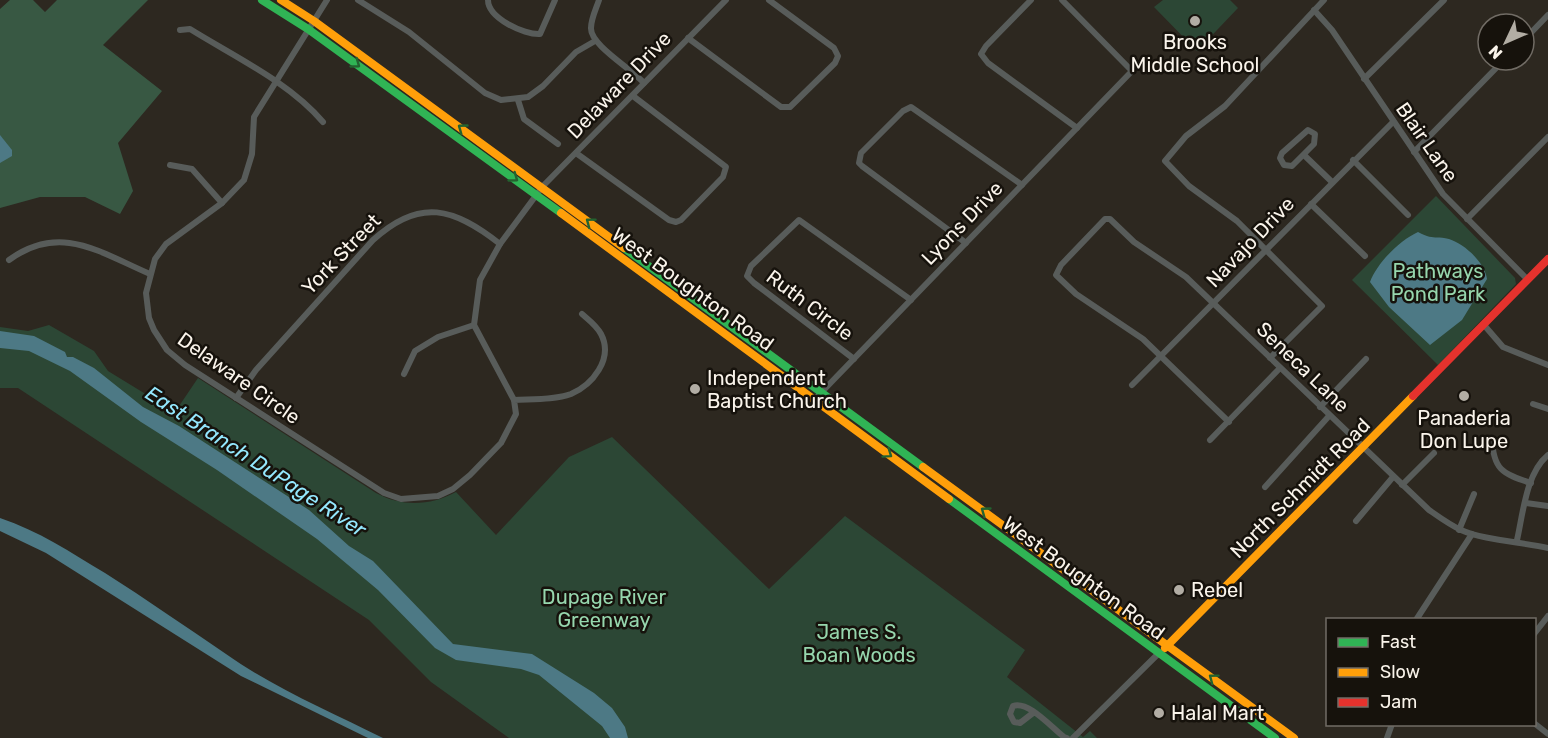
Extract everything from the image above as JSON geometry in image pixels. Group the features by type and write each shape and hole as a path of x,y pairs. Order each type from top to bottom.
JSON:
{"main road":[{"name":"West Boughton Road","path":"262,0 308,29 755,355 866,424 1294,738"},
{"name":"West Boughton Road","path":"281,0 314,21 543,186 763,349 857,432 1275,738"},
{"name":"North Schmidt Road","path":"1159,653 1548,259"}],"street":[{"name":"Delaware Circle","path":"327,0 254,117 252,154 244,180 222,203 166,244 155,259 146,293 149,318 167,350 236,398 384,493 416,500 438,496 453,489 497,449 516,414 514,400"},
{"path":"358,0 409,32 485,93 501,100 518,100 536,92 576,52 595,41"},
{"path":"488,0 488,6 493,13 531,34 540,34 555,0"},
{"path":"599,0 591,30 595,41 645,82"},
{"name":"Delaware Drive","path":"537,195 543,186 726,0"},
{"path":"688,38 781,107 790,107 835,63 838,56 834,48 769,0"},
{"path":"1031,0 981,54 988,63 1077,128"},
{"name":"Lyons Drive","path":"818,396 1132,71 1062,0"},
{"path":"1270,358 1322,306 1237,220 1189,186 1165,161 1186,136 1225,106 1324,0"},
{"path":"1364,79 1444,0"},
{"name":"Blair Lane","path":"1314,10 1332,30 1443,194 1527,280"},
{"path":"1536,28 1548,15"},
{"path":"180,30 190,29 277,82 311,109 323,122"},
{"path":"1414,152 1492,72"},
{"path":"576,153 669,220 681,220 723,177 726,167 633,96"},
{"path":"518,100 524,119 558,144"},
{"path":"966,243 862,166 859,163 861,153 903,111 911,107 1022,185"},
{"name":"Navajo Drive","path":"1132,385 1393,122"},
{"path":"1308,130 1315,134 1316,139 1304,155 1289,167 1282,164 1280,158 1282,153 1303,132 1308,130"},
{"path":"1467,219 1548,137"},
{"path":"1304,155 1332,182"},
{"path":"1353,160 1408,215"},
{"path":"170,165 192,169 222,203"},
{"path":"537,195 500,244 480,280 474,325 514,400 569,395 594,379 600,368 604,342 601,333 582,314"},
{"path":"1311,204 1365,256"},
{"name":"York Street","path":"236,398 255,370 373,240 390,225 410,215 426,211 440,212 460,217 500,244"},
{"name":"Seneca Lane","path":"1161,356 1143,339 1070,289 1056,275 1061,265 1108,219 1134,242 1186,277 1214,302 1329,416 1429,510 1459,530 1548,548"},
{"name":"Ruth Circle","path":"854,358 754,283 747,276 750,266 799,220 911,300"},
{"path":"9,260 27,247 41,243 78,243 150,274"},
{"path":"404,374 415,351 438,337 474,325"},
{"path":"1484,325 1503,347 1548,365"},
{"path":"755,355 763,349"},
{"path":"1161,356 1229,422"},
{"path":"1320,407 1366,359"},
{"path":"1210,440 1281,368"},
{"path":"1533,404 1548,409"},
{"path":"1265,486 1329,416"},
{"path":"857,432 866,424"},
{"path":"1492,438 1493,454 1497,466 1513,477 1531,483"},
{"path":"1402,485 1434,453"},
{"path":"1517,540 1531,483 1541,462 1548,455"},
{"path":"1356,521 1393,477"},
{"path":"1459,530 1474,494"},
{"path":"1526,503 1548,506"},
{"path":"1417,618 1472,534"},
{"path":"1536,631 1548,616"},
{"name":"North Schmidt Road","path":"1073,738 1159,653"},
{"path":"1033,713 1067,738"},
{"path":"1536,725 1548,734"}],"green space":[{"path":"10,0 33,0 45,12 57,0 148,0 103,45 162,91 118,143 133,191 120,214 85,197 40,197 0,208 0,9"},
{"path":"1163,0 1230,0 1238,8 1197,51 1154,7"},
{"name":"Pathways Pond Park","path":"1436,196 1515,278 1516,284 1438,365 1352,280"},
{"name":"Dupage River Greenway","path":"49,325 94,351 108,371 175,412 198,378 386,498 416,503 436,500 456,492 496,535 569,457 612,437 769,589 845,516 1025,650 1007,677 1083,737 1090,731 1097,738 509,738 431,682 369,620 18,388 0,388 0,327 28,331"}],"water":[{"path":"0,135 12,150 12,156 0,163"},
{"path":"1418,232 1449,239 1461,245 1478,261 1487,279 1462,320 1430,345 1389,307 1370,282 1378,267 1390,253"},
{"path":"0,331 34,336 65,352 67,357 73,357 94,368 143,407 179,426 309,510 349,546 373,561 453,644 532,654 594,693 612,708 625,727 628,738 610,738 602,726 539,675 521,669 456,660 435,648 378,590 317,539 217,470 141,422 70,371 29,351 0,348"},
{"path":"0,518 41,536 79,557 263,678 383,738 368,738 241,676 46,553 0,531"}],"traffic: fast":[{"path":"262,0 308,29 561,213"},
{"path":"624,248 923,467"},
{"path":"949,499 1275,738"}],"traffic: slow":[{"path":"281,0 314,21 624,248"},
{"path":"561,213 949,499"},
{"path":"1165,648 1413,396"},
{"path":"923,467 1294,738"}],"traffic: jam":[{"path":"1413,396 1548,259"}],"place":[{"name":"Brooks Middle School","path":"1195,21"},
{"name":"Independent Baptist Church","path":"695,389"},
{"name":"Panaderia Don Lupe","path":"1464,396"},
{"name":"Rebel","path":"1179,590"},
{"name":"Halal Mart","path":"1159,713"}],"water label":[{"name":"East Branch DuPage River","path":"256,461"}],"park label":[{"name":"James S. Boan Woods","path":"859,644"}]}
